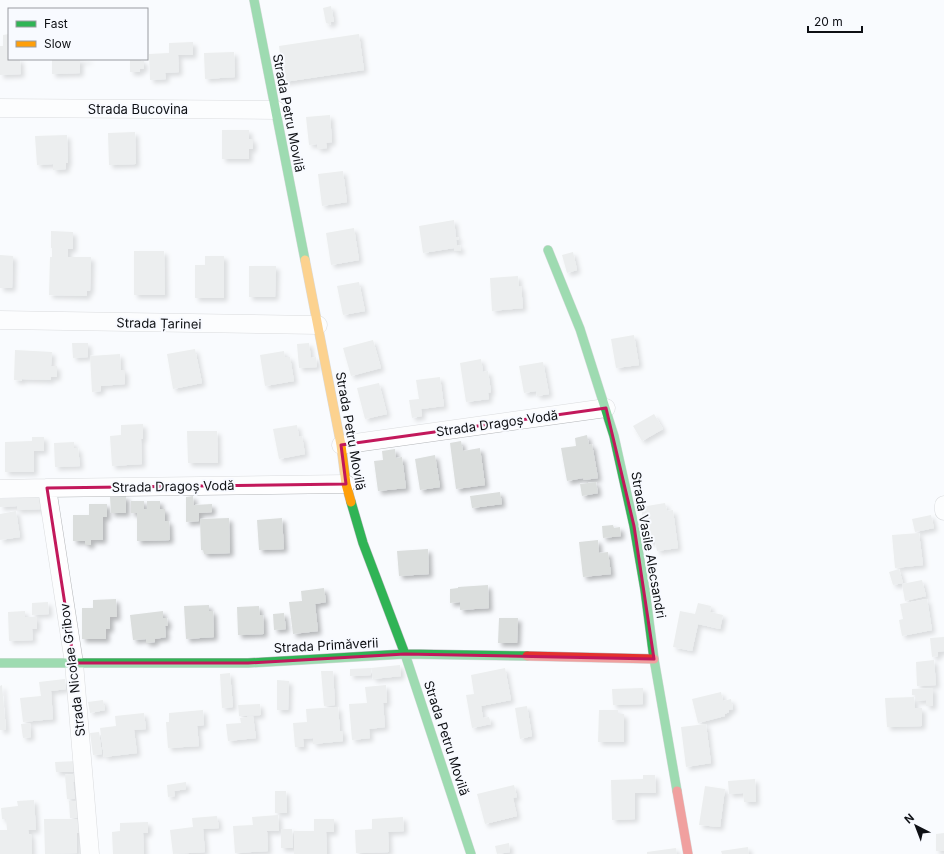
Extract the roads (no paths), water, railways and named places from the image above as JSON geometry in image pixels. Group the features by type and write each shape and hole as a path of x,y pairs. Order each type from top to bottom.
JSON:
{"street":[{"name":"Strada Petru Movilă","path":"254,0 318,325 346,484 363,543 406,654 471,854"},
{"name":"Strada Bucovina","path":"0,108 276,110"},
{"name":"Strada Vasile Alecsandri","path":"548,250 580,329 614,436 634,526 645,590 654,659 688,854"},
{"name":"Strada Țarinei","path":"0,320 318,325"},
{"name":"Strada Dragoș Vodă","path":"340,445 606,408"},
{"name":"Strada Dragoș Vodă","path":"0,489 346,484"},
{"name":"Strada Nicolae Gribov","path":"47,488 74,663 90,854"},
{"path":"944,505 944,511"},
{"name":"Strada Primăverii","path":"0,662 248,663 406,654 654,659"}]}
